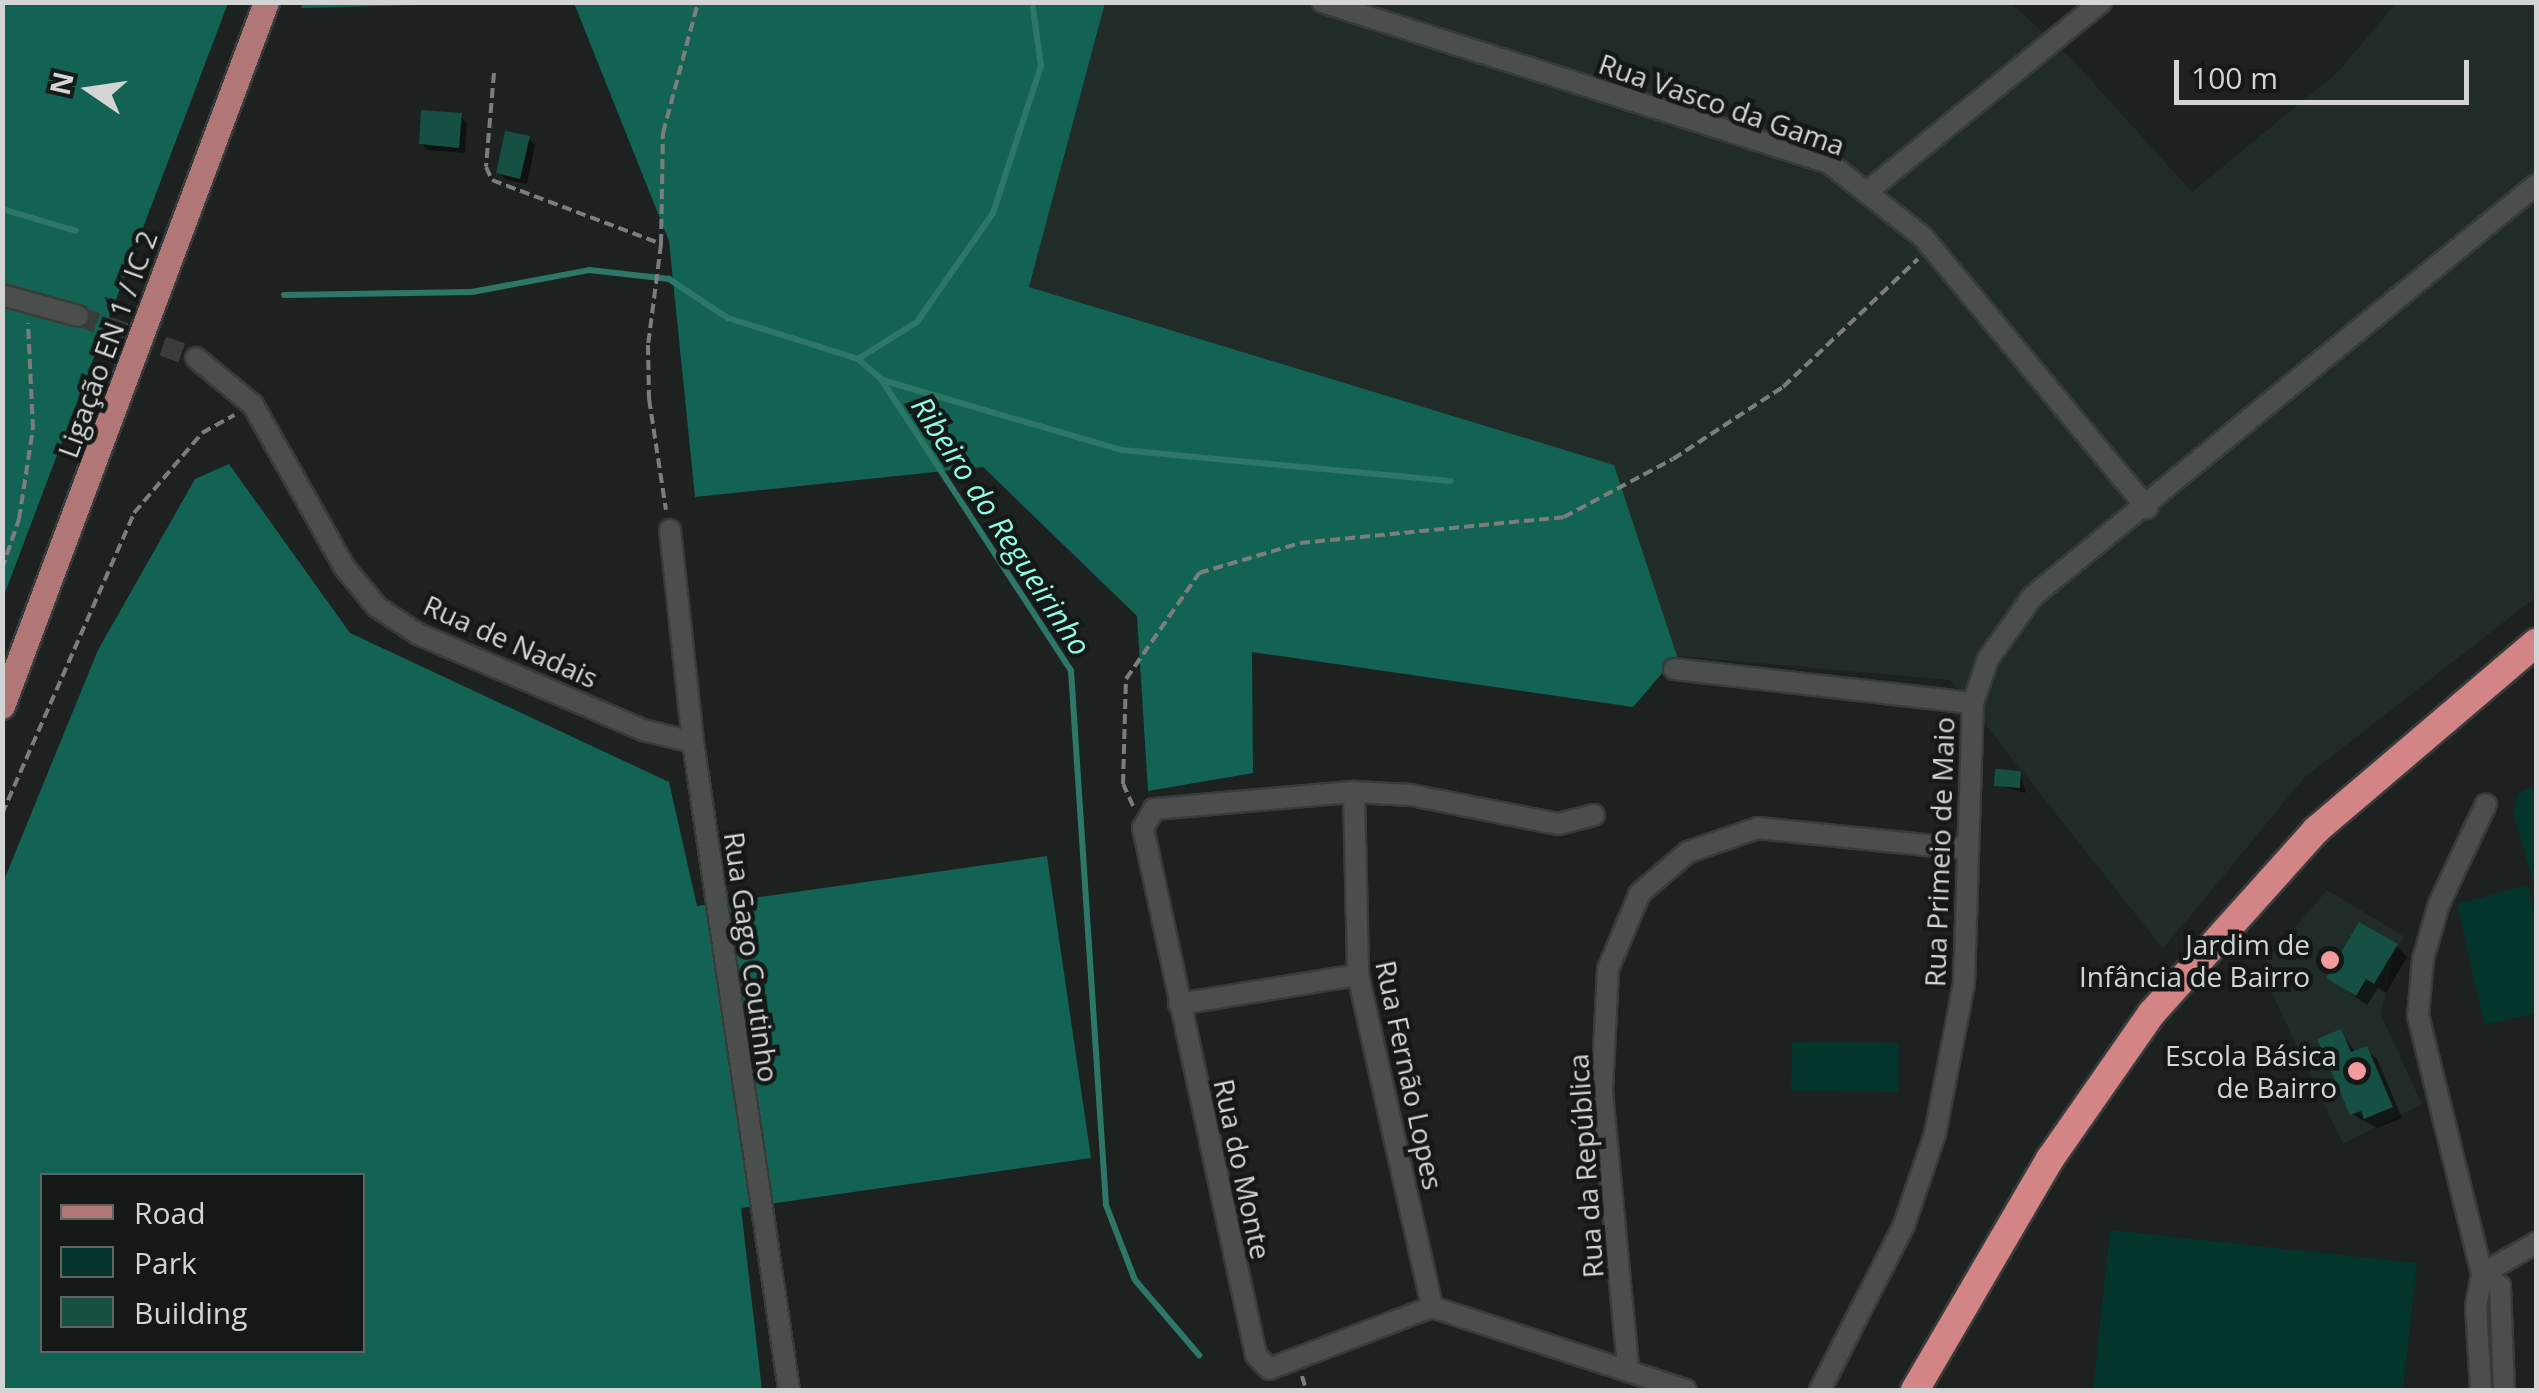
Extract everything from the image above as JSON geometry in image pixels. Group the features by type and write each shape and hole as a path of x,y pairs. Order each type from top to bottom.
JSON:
{"highway":[{"path":"1916,1390 2050,1159 2152,1014 2316,830 2536,643"},
{"path":"1931,1390 2061,1165 2164,1019 2328,838 2406,765 2536,660"}],"main road":[{"name":"Ligação EN 1 / IC 2","path":"2,706 266,2"}],"street":[{"name":"Rua Vasco da Gama","path":"1322,2 1829,163 1869,190 1930,246 2148,508"},
{"path":"1869,190 2101,2"},
{"name":"Rua Primeio de Maio","path":"1820,1390 1904,1224 1934,1134 1964,984 1965,849 1973,703 1988,659 2033,596 2148,508 2536,185"},
{"path":"2,295 78,316"},
{"name":"Rua de Nadais","path":"196,358 253,405 345,568 377,606 418,634 643,730 693,742"},
{"name":"Rua Gago Coutinho","path":"670,530 693,742 789,1390"},
{"path":"1674,668 1973,703"},
{"path":"1143,828 1154,809 1354,792 1411,795 1558,824 1594,815"},
{"name":"Rua Fernão Lopes","path":"1354,792 1358,975 1432,1307"},
{"path":"2481,1390 2476,1306 2482,1274 2418,1016 2423,959 2439,904 2486,804"},
{"name":"Rua do Monte","path":"1143,828 1256,1355 1269,1369 1432,1307"},
{"name":"Rua da República","path":"1628,1367 1602,1092 1608,969 1640,892 1688,852 1758,828 1965,849"},
{"path":"1179,1004 1358,975"},
{"path":"2482,1274 2536,1242"},
{"path":"2482,1274 2500,1286 2504,1390"},
{"path":"1432,1307 1628,1367 1686,1390"}],"path":[{"path":"670,530 649,399 648,345 662,244 664,133 698,2"},
{"path":"494,73 486,167 492,180 662,244"},
{"path":"1143,828 1122,784 1126,679 1198,572 1300,542 1564,517 1673,459 1784,387 1930,246"},
{"path":"2,570 19,519 33,428 26,302"},
{"path":"2,814 134,513 202,433 253,405"}],"shaded area":[{"path":"1105,3 2011,3 2071,58 2192,192 2338,72 2396,3 2536,3 2536,597 2304,778 2163,949 1950,680 1677,656 1614,465 1029,287"},
{"path":"2327,890 2405,937 2394,953 2381,1015 2422,1104 2343,1144 2260,968"}],"green space":[{"path":"303,2 498,3 301,8"},
{"path":"3,3 228,3 3,598"},
{"path":"574,3 1105,3 1029,287 1614,465 1677,656 1633,707 1252,652 1253,773 1148,791 1137,616 983,467 695,497 669,241"},
{"path":"229,464 350,633 669,782 697,906 1047,856 1091,1158 741,1208 762,1390 3,1390 2,885 98,650 195,479"},
{"path":"2536,786 2536,891 2513,813 2518,793"},
{"path":"2528,885 2536,924 2536,1013 2484,1025 2457,904"},
{"path":"1792,1042 1899,1043 1898,1092 1791,1091"},
{"path":"2110,1230 2417,1263 2403,1390 2093,1390"}],"building":[{"path":"421,110 462,113 459,148 419,144"},
{"path":"505,131 530,136 520,179 496,173"},
{"path":"1995,769 2021,771 2020,788 1994,786"},
{"path":"2359,922 2398,944 2374,984 2366,979 2356,996 2326,978"},
{"path":"2341,1029 2351,1052 2367,1046 2393,1107 2364,1119 2361,1111 2350,1115 2317,1039"}],"waterway":[{"path":"858,359 917,322 993,213 1041,66 1033,8"},
{"name":"Ribeiro do Regueirinho","path":"2,209 76,231"},
{"name":"Ribeiro do Regueirinho","path":"284,295 472,292 589,270 669,279 728,318 858,359 881,379 1071,671 1106,1205 1135,1280 1199,1355"},
{"path":"882,380 1122,450 1451,481"}],"tunnel":[{"path":"78,316 196,358"}],"place":[{"name":"Jardim de Infância de Bairro","path":"2330,960"},
{"name":"Escola Básica de Bairro","path":"2357,1071"}]}
